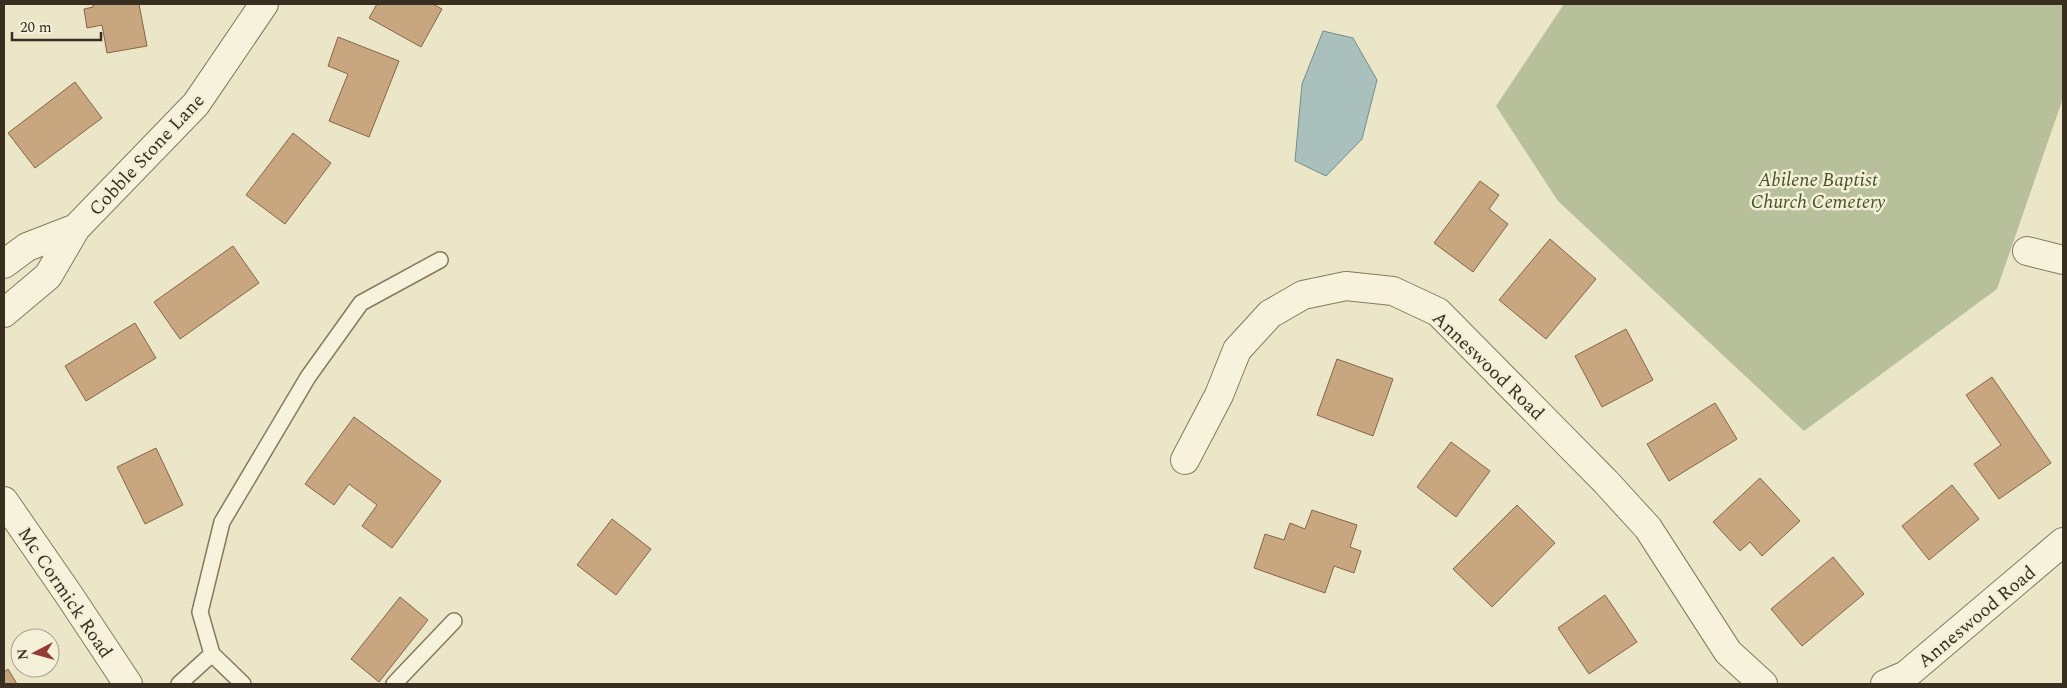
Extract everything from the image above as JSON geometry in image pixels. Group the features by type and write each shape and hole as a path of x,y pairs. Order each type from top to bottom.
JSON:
{"street":[{"name":"Cobble Stone Lane","path":"4,312 48,276 76,228 196,104 264,4"},
{"name":"Cobble Stone Lane","path":"4,264 27,247 76,228"},
{"path":"2027,251 2063,260"},
{"name":"Anneswood Road","path":"1185,460 1219,394 1237,350 1270,314 1303,295 1346,286 1394,291 1438,312 1606,482 1648,528 1728,652 1764,684"},
{"name":"Mc Cormick Road","path":"4,501 128,684"},
{"name":"Anneswood Road","path":"1885,684 1906,675 2063,542"}],"lane":[{"path":"243,684 212,654 200,612 222,522 308,377 361,303 440,260"},
{"path":"394,684 454,622"},
{"path":"179,684 212,654"}],"green space":[{"name":"Abilene Baptist Church Cemetery","path":"1564,4 2063,4 2063,98 1997,289 1804,431 1558,201 1496,106"}],"water":[{"path":"1323,31 1353,38 1377,80 1362,139 1326,176 1295,161 1302,84"}],"building":[{"path":"93,4 139,4 147,46 107,53 102,25 87,28 84,9 93,7"},
{"path":"377,4 433,4 442,9 421,47 369,18"},
{"path":"338,37 399,61 369,137 329,121 348,74 328,66"},
{"path":"75,82 102,118 35,168 8,133"},
{"path":"293,133 331,163 285,224 246,195"},
{"path":"1480,181 1499,195 1489,209 1508,224 1473,272 1434,243"},
{"path":"1550,239 1596,279 1546,339 1499,300"},
{"path":"233,246 259,283 180,339 154,302"},
{"path":"135,323 156,358 86,401 65,366"},
{"path":"1626,329 1653,380 1602,407 1575,356"},
{"path":"1337,359 1393,379 1373,436 1317,415"},
{"path":"1992,377 2051,463 1999,499 1974,464 2001,445 1966,395"},
{"path":"1715,403 1737,439 1669,481 1647,444"},
{"path":"354,417 441,481 392,548 362,526 377,505 349,484 334,505 305,484"},
{"path":"1451,442 1490,471 1456,517 1417,487"},
{"path":"156,448 183,505 145,524 117,467"},
{"path":"1760,478 1800,521 1762,556 1750,542 1740,551 1713,522"},
{"path":"1952,485 1979,519 1929,560 1902,526"},
{"path":"1517,505 1555,543 1492,607 1453,569"},
{"path":"1312,510 1357,525 1350,547 1361,551 1354,573 1334,566 1325,593 1254,568 1265,534 1284,540 1290,523 1305,529"},
{"path":"612,519 651,549 616,595 577,565"},
{"path":"1833,557 1864,594 1802,646 1771,609"},
{"path":"1605,595 1637,642 1589,674 1558,628"},
{"path":"400,597 428,620 379,682 351,659"},
{"path":"8,669 10,678 13,678 17,684 4,684 4,672"}]}
